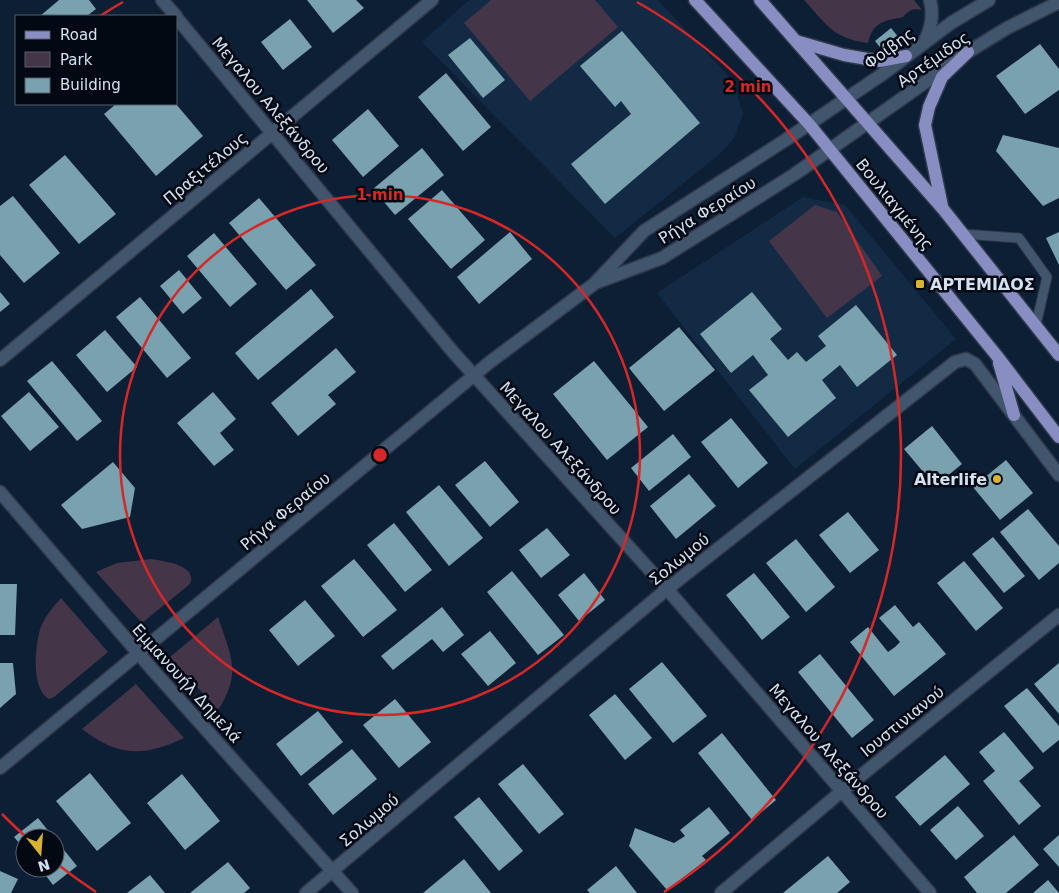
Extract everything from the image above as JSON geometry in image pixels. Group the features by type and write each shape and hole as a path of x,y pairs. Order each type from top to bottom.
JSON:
{"main road":[{"name":"Βουλιαγμένης","path":"695,0 809,124 997,356 1059,437"},
{"name":"Βουλιαγμένης","path":"760,0 943,209 1059,355"},
{"path":"796,41 844,55 879,61 906,56"},
{"path":"943,209 925,125 929,107 942,77 968,52"},
{"path":"997,356 1014,415"}],"street":[{"name":"Μεγαλου Αλεξάνδρου","path":"162,0 175,15"},
{"name":"Πραξιτέλους","path":"0,360 432,0"},
{"path":"924,43 931,28 933,11 930,0"},
{"name":"Φοίβης","path":"809,124 950,23 988,0"},
{"name":"Αρτέμιδος","path":"830,150 968,52 1007,28 1059,2"},
{"name":"Μεγαλου Αλεξάνδρου","path":"178,18 474,376 667,589 930,893"},
{"name":"Ρήγα Φεραίου","path":"0,768 474,376 594,284 644,231 809,124"},
{"name":"Ρήγα Φεραίου","path":"594,284 662,258 830,150"},
{"name":"Σολωμού","path":"306,893 667,589 954,362 966,359 975,364 1059,475"},
{"name":"Εμμανουήλ Δημελά","path":"0,492 138,653 352,893"},
{"name":"Ιουστινιανού","path":"721,893 842,791 1059,615"}],"lane":[{"path":"963,234 1019,238 1047,277 1036,325"}],"shaded area":[{"path":"469,0 658,0 734,82 743,115 733,140 716,157 615,238 422,42"},
{"path":"803,197 845,205 956,339 795,469 657,293"}],"green space":[{"path":"491,0 595,0 618,27 530,101 464,23"},
{"path":"804,0 914,0 922,10 911,10 903,17 881,23 873,30 868,43 846,38 838,34"},
{"path":"815,205 837,212 882,276 827,318 769,241"},
{"path":"151,559 185,568 191,578 190,584 142,623 96,572 117,563"},
{"path":"61,598 108,652 54,697 49,699 43,694 39,685 36,664 37,641 42,624 48,613"},
{"path":"218,617 230,654 232,675 230,685 218,710 170,657"},
{"path":"136,684 184,738 156,749 132,751 108,745 82,729"}],"building":[{"path":"59,0 89,0 96,9 88,15 41,15"},
{"path":"307,0 356,0 364,8 333,33"},
{"path":"290,19 312,47 283,70 261,42"},
{"path":"891,28 900,39 884,52 875,41"},
{"path":"622,31 700,123 605,204 571,164 631,114 621,101 615,107 580,66"},
{"path":"470,38 505,80 483,98 448,55"},
{"path":"1040,44 1059,69 1059,90 1025,114 996,76"},
{"path":"446,73 491,127 463,151 418,97"},
{"path":"115,105 177,105 203,136 156,176 104,114"},
{"path":"368,109 399,146 363,177 332,140"},
{"path":"1003,135 1059,148 1059,198 1043,206 996,151"},
{"path":"422,148 444,175 395,215 373,189"},
{"path":"65,155 116,214 79,244 29,185"},
{"path":"442,190 485,240 451,269 408,219"},
{"path":"13,196 60,253 24,283 0,255 0,206"},
{"path":"259,198 316,265 286,290 229,223"},
{"path":"510,232 532,259 479,304 457,277"},
{"path":"1059,232 1059,265 1046,238"},
{"path":"214,233 257,284 230,307 187,256"},
{"path":"179,270 202,298 183,314 160,286"},
{"path":"311,289 334,317 258,380 235,353"},
{"path":"0,292 10,304 0,312"},
{"path":"752,292 782,329 770,339 788,360 797,352 806,362 826,346 818,336 856,305 897,355 857,387 840,365 822,380 836,398 788,437 749,390 768,375 753,355 731,373 700,334"},
{"path":"140,297 191,358 167,378 116,317"},
{"path":"679,327 715,370 664,411 629,368"},
{"path":"105,330 137,367 107,392 76,355"},
{"path":"336,348 356,372 328,395 336,404 298,436 271,403"},
{"path":"52,361 102,421 77,441 27,381"},
{"path":"594,361 648,427 607,460 553,394"},
{"path":"29,392 59,427 30,451 1,416"},
{"path":"213,392 236,419 220,433 234,450 214,466 177,423"},
{"path":"731,418 768,463 738,488 701,442"},
{"path":"932,426 962,464 935,486 904,449"},
{"path":"673,434 691,457 649,491 631,468"},
{"path":"1006,460 1033,493 1000,520 973,487"},
{"path":"485,461 519,502 490,527 455,485"},
{"path":"113,462 135,488 130,517 82,529 61,505"},
{"path":"689,474 716,506 676,539 650,506"},
{"path":"439,485 483,538 449,566 406,512"},
{"path":"1028,509 1059,546 1059,563 1039,580 1000,532"},
{"path":"848,512 879,550 850,573 819,535"},
{"path":"394,523 432,570 405,592 367,545"},
{"path":"547,528 570,555 541,578 519,550"},
{"path":"993,537 1025,576 1004,593 972,554"},
{"path":"796,539 835,587 806,612 766,563"},
{"path":"354,559 397,610 363,637 321,586"},
{"path":"964,561 1003,608 976,631 937,583"},
{"path":"512,571 564,635 538,655 487,592"},
{"path":"584,573 605,600 579,621 558,595"},
{"path":"754,573 790,617 762,640 726,595"},
{"path":"0,584 17,584 15,635 0,635"},
{"path":"305,600 335,636 298,666 269,630"},
{"path":"895,605 913,627 919,622 946,654 894,696 850,642 868,627 888,652 895,647 900,642 879,618"},
{"path":"442,607 464,635 443,652 432,639 393,670 381,656"},
{"path":"490,631 516,663 488,686 461,654"},
{"path":"820,654 874,720 852,738 798,672"},
{"path":"662,662 707,716 673,743 629,689"},
{"path":"0,663 13,663 16,694 0,708"},
{"path":"1059,663 1059,714 1034,684"},
{"path":"1027,688 1059,726 1059,740 1043,753 1004,706"},
{"path":"615,694 652,738 625,760 589,715"},
{"path":"395,699 431,742 399,768 363,725"},
{"path":"318,711 343,742 301,776 276,744"},
{"path":"1004,732 1034,768 1019,781 1041,806 1019,825 983,781 995,771 979,752"},
{"path":"722,733 776,800 752,820 698,753"},
{"path":"352,749 377,779 333,815 308,784"},
{"path":"945,755 970,784 920,826 895,797"},
{"path":"523,764 564,814 539,834 498,784"},
{"path":"90,773 131,823 97,851 56,801"},
{"path":"182,774 220,821 185,850 147,803"},
{"path":"479,797 523,851 499,871 454,817"},
{"path":"958,806 984,836 956,860 930,830"},
{"path":"709,807 730,833 702,856 706,860 667,890 629,846 635,828 674,843 685,836 680,830"},
{"path":"38,818 46,828 25,828"},
{"path":"1014,835 1039,865 1006,893 977,893 964,877"},
{"path":"1059,835 1059,867 1043,849"},
{"path":"65,851 77,866 65,876"},
{"path":"828,856 850,882 837,893 783,893"},
{"path":"464,859 491,893 423,893"},
{"path":"228,862 250,888 244,893 190,893"},
{"path":"616,866 637,893 590,893 587,890"},
{"path":"0,871 18,879 11,893 0,893"},
{"path":"150,875 165,893 127,893"},
{"path":"48,878 62,878 53,885"},
{"path":"1048,880 1059,893 1033,893"}],"place":[{"name":"ΑΡΤΕΜΙΔΟΣ","path":"920,284"},
{"name":"Alterlife","path":"997,479"}]}
